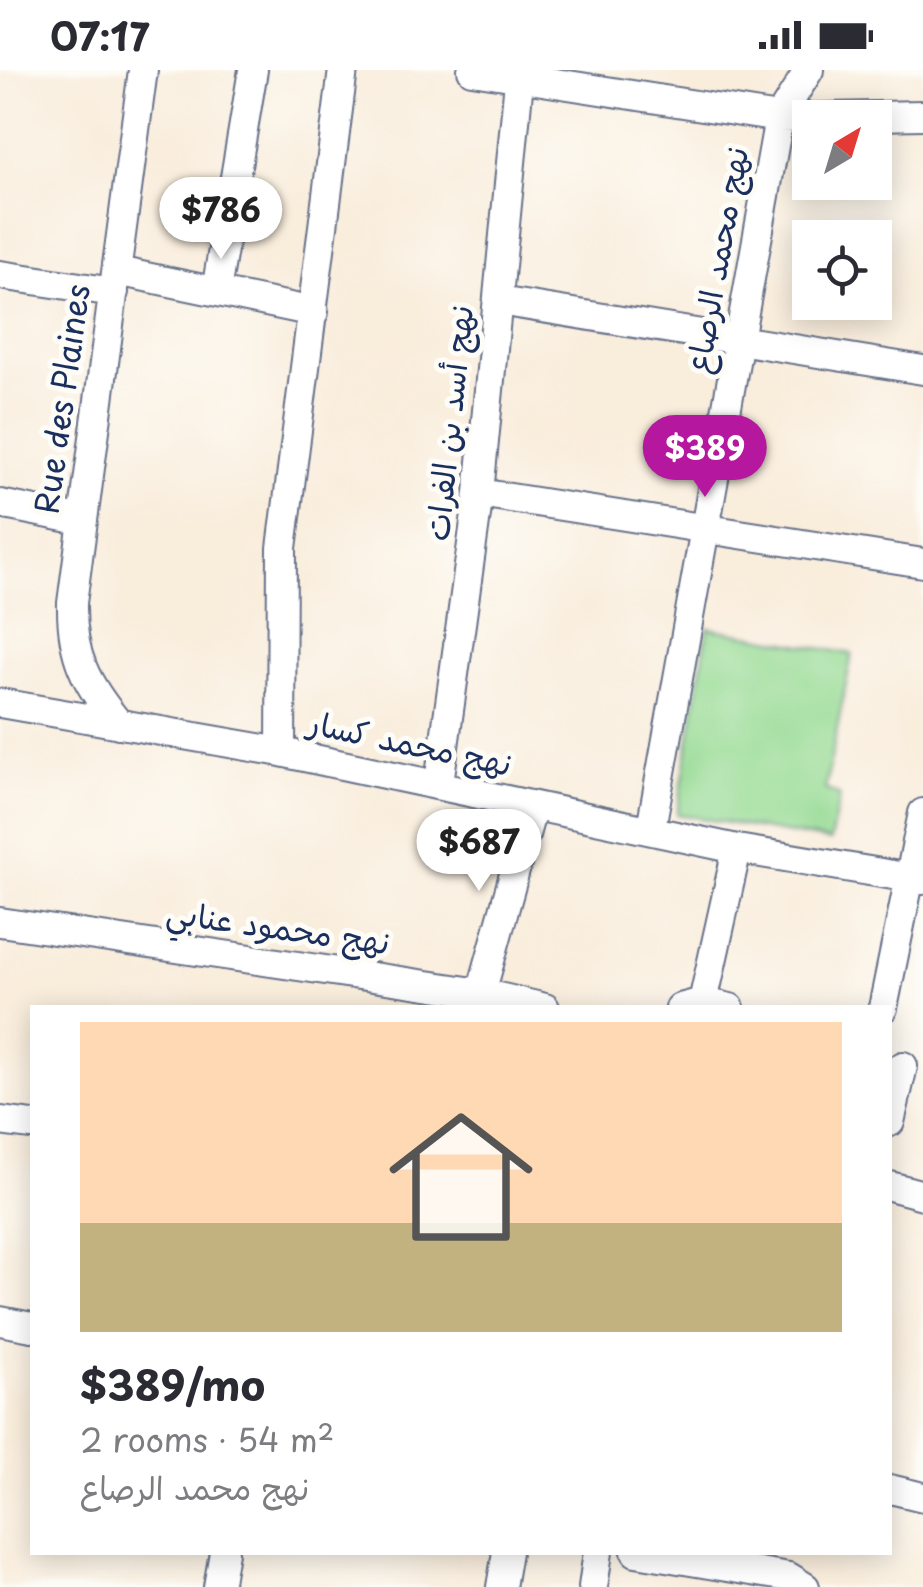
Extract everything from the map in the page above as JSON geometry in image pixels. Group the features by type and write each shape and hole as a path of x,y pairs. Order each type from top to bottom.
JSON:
{"street":[{"name":"Rue des Plaines","path":"120,724 87,684 71,638 80,520 143,70"},
{"path":"216,290 253,70"},
{"path":"281,752 282,548 343,70"},
{"path":"472,70 520,74 779,118 923,115"},
{"name":"نهج محمد الرصاع","path":"651,828 708,530 738,338 779,118 808,70"},
{"name":"نهج أسد بن الفرات","path":"439,783 479,492 520,74"},
{"path":"0,276 216,290 314,312"},
{"path":"499,300 923,370"},
{"path":"479,492 923,563"},
{"path":"0,504 80,520"},
{"name":"نهج محمد كسار","path":"0,703 439,783 738,850 917,879"},
{"path":"475,1000 533,806"},
{"path":"884,1005 917,879 923,812"},
{"path":"704,1005 738,850"},
{"name":"نهج محمود عنابي","path":"0,922 519,1005"},
{"path":"892,1114 905,1063"},
{"path":"0,1121 30,1126"},
{"path":"892,1187 923,1195"},
{"path":"0,1322 30,1328"},
{"path":"892,1489 923,1497"},
{"path":"218,1587 223,1555"},
{"path":"501,1587 506,1555"},
{"path":"593,1587 598,1555"},
{"path":"655,1555 789,1576 806,1587"}],"green space":[{"path":"708,628 852,654 825,789 840,796 830,841 677,814"}]}
